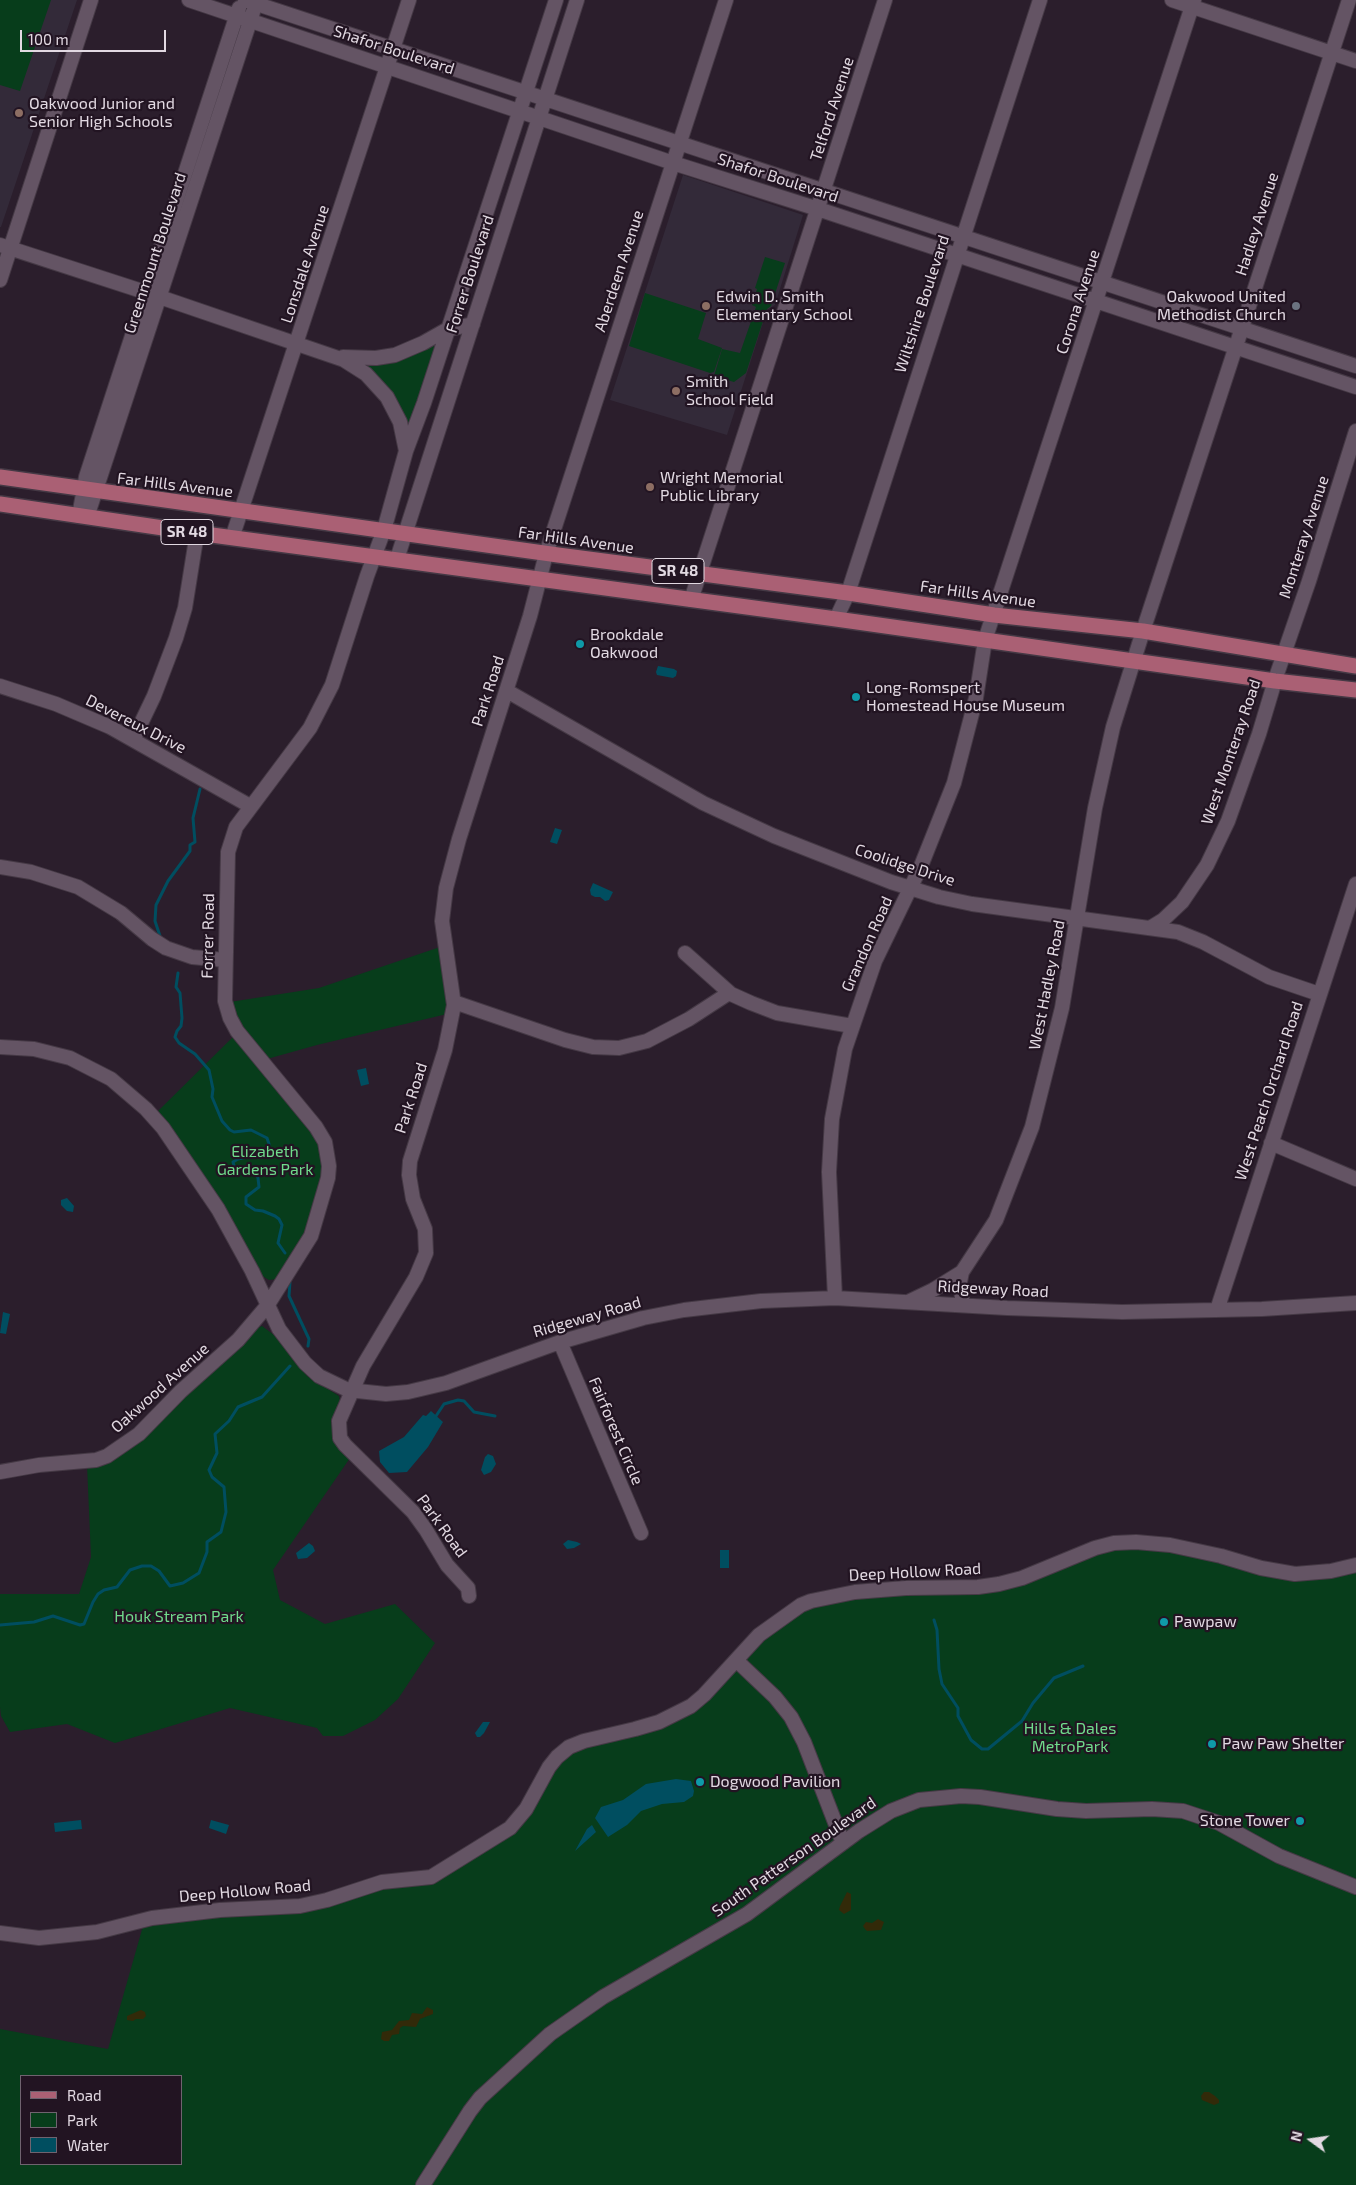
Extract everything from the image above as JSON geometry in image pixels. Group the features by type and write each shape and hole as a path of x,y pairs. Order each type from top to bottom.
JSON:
{"main road":[{"name":"Far Hills Avenue","path":"0,478 242,510 546,554 848,593 994,615 1143,631 1356,666"},
{"name":"SR 48","path":"0,504 232,538 1134,660 1275,682 1356,690"}],"street":[{"path":"0,280 5,246 91,0"},
{"name":"Shafor Boulevard","path":"189,0 673,163 1356,387"},
{"name":"Lonsdale Avenue","path":"232,538 409,0"},
{"name":"Forrer Boulevard","path":"384,530 406,451 424,403 446,330 556,0"},
{"name":"Forrer Boulevard","path":"397,559 578,0"},
{"name":"Aberdeen Avenue","path":"546,554 726,0"},
{"name":"Telford Avenue","path":"691,600 885,0"},
{"name":"Wiltshire Boulevard","path":"836,619 848,593 1040,0"},
{"path":"1172,0 1193,3 1356,61"},
{"name":"Hadley Avenue","path":"1143,631 1349,0"},
{"name":"Shafor Boulevard","path":"250,1 1356,366"},
{"name":"Greenmount Boulevard","path":"83,516 89,491 250,1"},
{"name":"Corona Avenue","path":"994,615 1193,3"},
{"path":"5,246 335,356 355,359 395,355 423,344 446,330 473,324"},
{"path":"335,356 366,374 388,397 400,422 406,451"},
{"name":"Monteray Avenue","path":"1284,653 1356,431"},
{"path":"374,556 384,530"},
{"path":"133,740 158,687 176,638 185,608 198,533"},
{"name":"Park Road","path":"469,1596 468,1588 448,1565 413,1512 361,1463 340,1438 339,1421 352,1390 379,1338 416,1277 426,1253 425,1229 410,1186 410,1160 443,1055 454,1002 444,940 443,905 459,839 507,691 546,554"},
{"name":"Forrer Road","path":"267,1306 311,1236 328,1179 327,1151 316,1127 234,1024 225,1001 228,852 236,828 250,806 306,734 322,707 332,685 374,556"},
{"name":"Grandon Road","path":"835,1298 829,1214 829,1155 838,1084 852,1026 875,961 911,889 937,830 954,783 976,698 986,640 994,615"},
{"name":"West Hadley Road","path":"908,1301 922,1296 962,1272 996,1220 1032,1127 1060,1017 1102,772 1143,631"},
{"name":"West Monteray Road","path":"1150,928 1163,920 1182,902 1207,865 1228,821 1253,752 1284,653"},
{"name":"Devereux Drive","path":"0,686 56,704 133,740 250,806"},
{"name":"Coolidge Drive","path":"507,691 703,803 774,836 911,889 972,904 1182,934 1203,942 1269,977 1319,994"},
{"path":"0,867 31,872 78,887 121,913 166,948 192,956 225,960"},
{"name":"West Peach Orchard Road","path":"1216,1310 1356,884"},
{"path":"1182,902 1178,914 1182,934"},
{"path":"685,953 729,993 777,1013 852,1026"},
{"path":"454,1002 565,1040 593,1047 618,1048 647,1041 689,1019 729,993"},
{"name":"Ridgeway Road","path":"0,1047 34,1049 70,1058 111,1079 146,1109 163,1128 218,1209 252,1271 279,1329 305,1363 319,1376 333,1384 352,1390 386,1394 446,1383 560,1342 643,1318 684,1310 761,1301 835,1298 1087,1311 1216,1310 1356,1303"},
{"path":"1270,1143 1356,1179"},
{"path":"962,1272 960,1282 963,1305"},
{"name":"Oakwood Avenue","path":"0,1472 41,1464 96,1460 113,1452 139,1434 181,1391 226,1352 267,1306"},
{"name":"Fairforest Circle","path":"560,1342 641,1533"},
{"name":"Deep Hollow Road","path":"0,1933 38,1938 97,1932 152,1918 230,1909 300,1906 327,1900 382,1882 431,1877 510,1828 526,1809 548,1768 569,1747 591,1739 635,1730 675,1715 704,1695 759,1635 801,1605 811,1601 855,1592 906,1588 978,1587 999,1584 1022,1578 1095,1548 1114,1543 1136,1542 1170,1545 1204,1551 1261,1568 1295,1574 1331,1571 1356,1565"},
{"path":"736,1660 775,1697 791,1717 804,1742 843,1843"},
{"name":"South Patterson Boulevard","path":"423,2185 480,2098 550,2034 603,1997 748,1914 843,1843 891,1811 919,1800 937,1797 980,1797 1057,1809 1086,1811 1143,1809 1183,1811 1219,1823 1280,1856 1356,1887"}],"shaded area":[{"name":"Oakwood Junior and Senior High Schools","path":"0,0 77,0 1,227 0,227"},
{"name":"Edwin D. Smith Elementary School","path":"683,175 803,215 775,305 767,310 727,435 610,400"}],"green space":[{"path":"0,0 51,0 20,91 0,85"},
{"path":"765,257 785,263 771,306 767,309 746,373 734,382 714,376 722,349 740,353 756,307 752,305 757,289 755,288"},
{"path":"645,293 706,313 698,339 722,348 714,372 710,373 629,346"},
{"path":"446,330 411,437 347,358 376,358"},
{"path":"440,947 448,991 447,1014 267,1059 236,1018 230,1002 319,988"},
{"name":"Elizabeth Gardens Park","path":"236,1034 308,1123 324,1150 323,1183 306,1239 277,1279 269,1280 261,1275 212,1187 158,1111"},
{"name":"Houk Stream Park","path":"262,1326 274,1335 307,1376 339,1396 350,1458 273,1570 280,1600 325,1624 395,1604 435,1643 398,1699 375,1720 343,1736 323,1736 317,1728 230,1708 115,1743 67,1724 10,1732 1,1716 0,1707 0,1594 79,1594 91,1557 87,1465 177,1402 254,1330"},
{"name":"Hills & Dales MetroPark","path":"1136,1542 1281,1572 1356,1565 1356,2185 0,2185 0,2029 108,2049 145,1919 258,1907 413,1880 510,1828 557,1757 659,1722 721,1675 811,1601 978,1587"}],"sand":[{"path":"847,1892 851,1894 851,1910 844,1914 839,1910"},
{"path":"878,1919 884,1922 881,1930 867,1931 863,1926 866,1922 872,1923"},
{"path":"427,2007 433,2010 433,2014 420,2019 416,2027 403,2026 400,2028 399,2034 392,2035 389,2041 381,2039 382,2032 392,2030 399,2021 409,2020 412,2013 422,2014"},
{"path":"141,2010 145,2012 146,2016 143,2019 127,2020 127,2016"},
{"path":"1204,2092 1209,2092 1215,2096 1219,2103 1214,2105 1202,2100 1201,2096"}],"water":[{"path":"658,666 674,669 677,671 676,676 673,678 657,675"},
{"path":"555,828 562,830 557,844 550,842"},
{"path":"593,883 613,892 609,900 605,901 600,897 591,895 590,890"},
{"path":"366,1068 369,1084 361,1086 357,1070"},
{"path":"67,1198 74,1206 73,1212 67,1211 61,1205 61,1200"},
{"path":"3,1312 10,1314 6,1334 0,1333"},
{"path":"431,1411 443,1422 428,1447 407,1472 389,1473 380,1462 379,1451 404,1437 423,1415 426,1416"},
{"path":"488,1454 493,1456 496,1464 491,1472 484,1475 481,1470 485,1457"},
{"path":"568,1540 581,1544 567,1549 563,1544"},
{"path":"309,1543 315,1551 307,1558 298,1559 296,1553"},
{"path":"720,1550 729,1550 729,1568 720,1568"},
{"path":"483,1722 490,1722 484,1733 477,1737 475,1733"},
{"path":"676,1779 691,1781 694,1791 693,1796 684,1802 662,1804 641,1811 627,1825 608,1837 595,1818 601,1807 623,1800 646,1784"},
{"path":"81,1820 82,1829 55,1832 54,1823"},
{"path":"211,1820 229,1825 226,1834 209,1828"},
{"path":"592,1825 596,1832 575,1851 587,1829"}],"waterway":[{"path":"160,936 155,921 156,905 168,881 190,851 190,845 195,842 193,818 200,789"},
{"path":"178,973 176,987 180,993 182,1018 181,1026 175,1037 179,1043 195,1054 209,1070 213,1089 212,1097 222,1121 230,1130 234,1132 251,1130 267,1138 268,1150 262,1154 238,1159 233,1162 234,1166 254,1172 258,1178 259,1187 246,1197 246,1204 255,1210 263,1211 279,1219 282,1225 278,1243 285,1253"},
{"path":"290,1282 289,1296 309,1339 308,1346"},
{"path":"0,1625 34,1622 53,1616 80,1625 84,1624 98,1594 104,1590 117,1587 130,1570 142,1566 151,1566 159,1571 170,1586 183,1583 199,1573 207,1552 207,1542 221,1532 226,1512 224,1487 212,1477 209,1470 217,1453 215,1434 229,1421 238,1407 262,1397 290,1366"},
{"path":"436,1416 444,1404 458,1400 464,1401 474,1412 495,1416"},
{"path":"934,1620 937,1630 939,1669 942,1684 958,1708 958,1716 971,1740 982,1749 988,1749 1022,1721 1033,1703 1054,1678 1083,1666"}],"place":[{"name":"Oakwood Junior and Senior High Schools","path":"19,113"},
{"name":"Edwin D. Smith Elementary School","path":"706,306"},
{"name":"Oakwood United Methodist Church","path":"1296,306"},
{"name":"Smith School Field","path":"676,391"},
{"name":"Wright Memorial Public Library","path":"650,487"},
{"name":"Brookdale Oakwood","path":"580,644"},
{"name":"Long-Romspert Homestead House Museum","path":"856,697"},
{"name":"Pawpaw","path":"1164,1622"},
{"name":"Paw Paw Shelter","path":"1212,1744"},
{"name":"Dogwood Pavilion","path":"700,1782"},
{"name":"Stone Tower","path":"1300,1821"}]}
